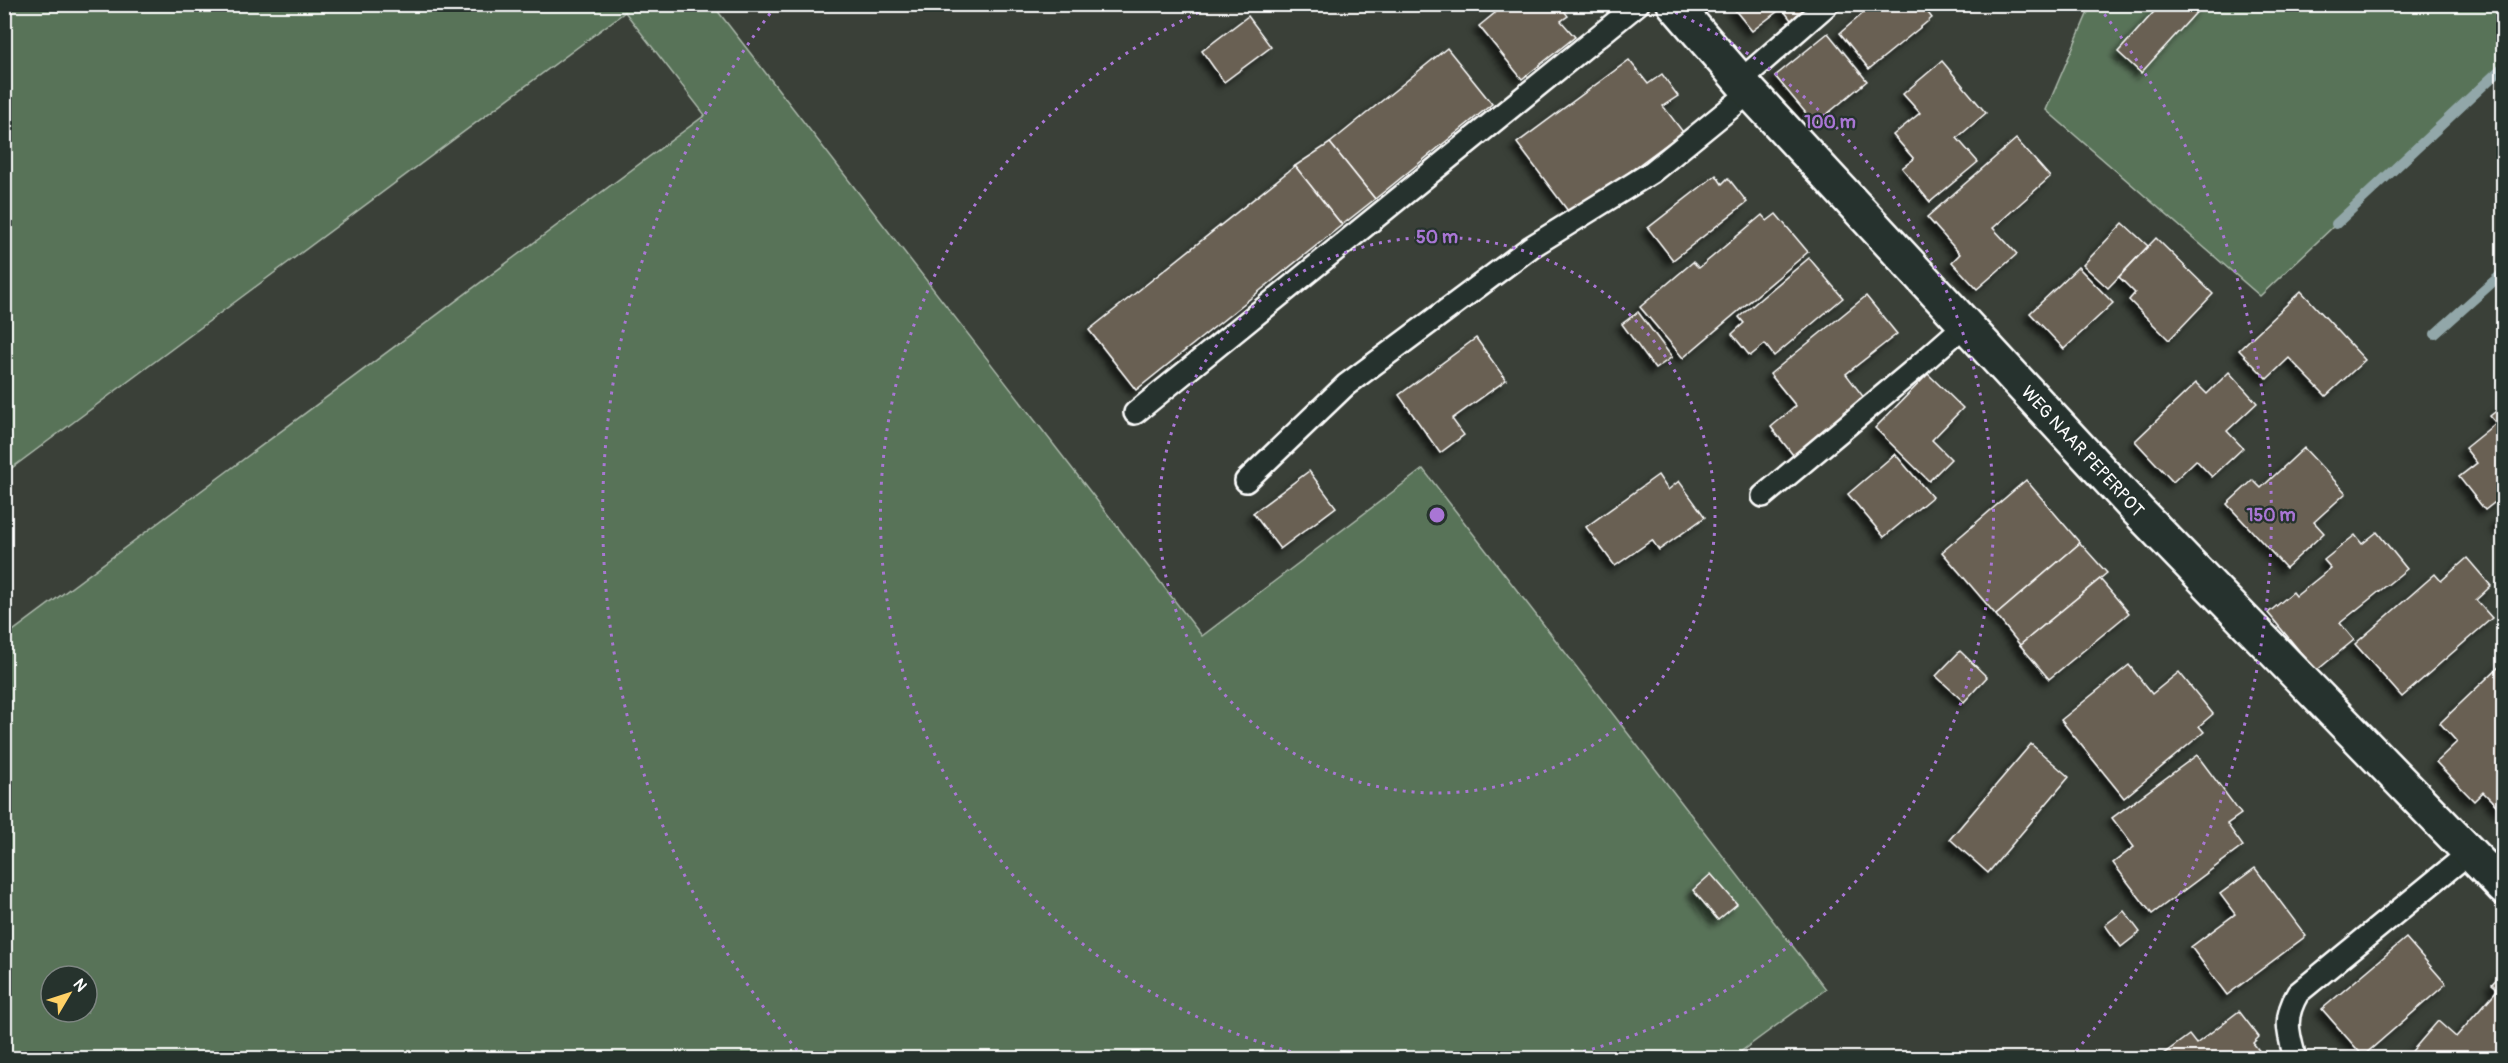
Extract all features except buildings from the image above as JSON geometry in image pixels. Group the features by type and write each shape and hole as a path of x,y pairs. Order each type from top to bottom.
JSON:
{"street":[{"name":"WEG NAAR PEPERPOT","path":"1674,4 1745,86 2138,511 2504,888"}],"lane":[{"path":"1135,413 1638,4"},
{"path":"1246,481 1346,385 1531,247 1652,172 1745,86 1828,4"},
{"path":"1762,496 1916,368 1965,324"},
{"path":"2295,1059 2286,1027 2290,1005 2298,993 2469,853"}],"green space":[{"path":"5,5 713,5 1202,636 1423,469 1826,989 1732,1058 5,1058 5,637 705,115 625,12 5,473"},
{"path":"2091,5 2503,5 2503,66 2260,296 2046,110"}],"waterway":[{"path":"2336,224 2504,66"},
{"path":"2435,334 2504,272"}]}
